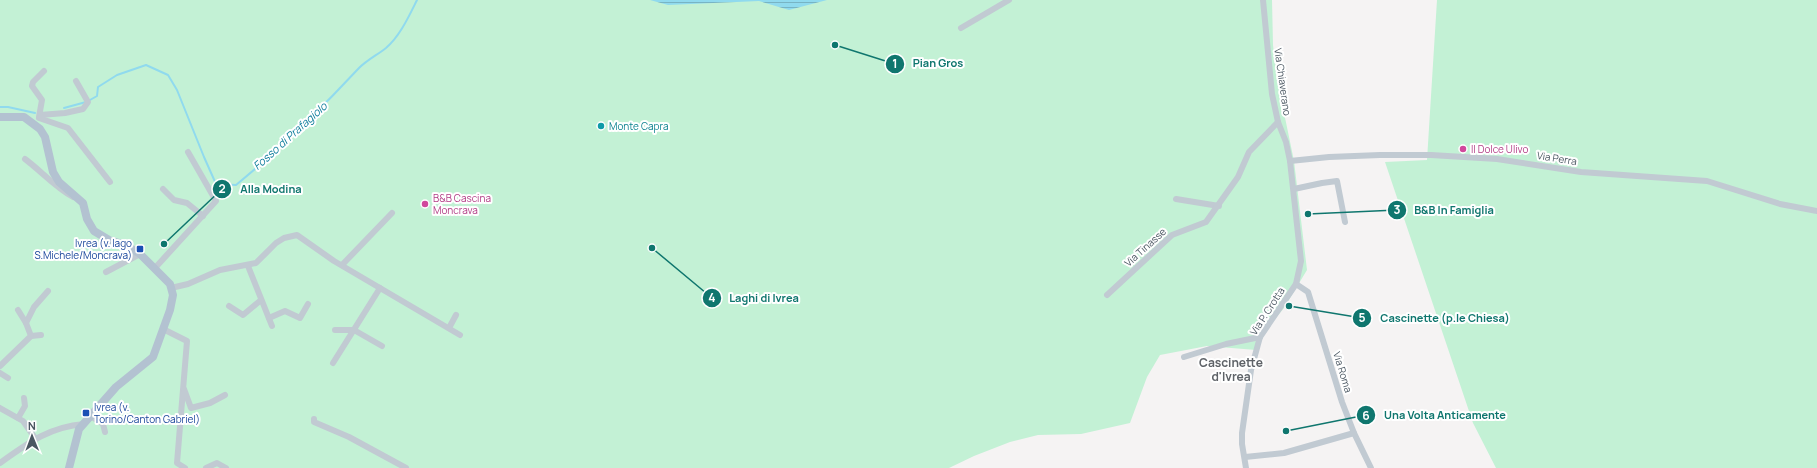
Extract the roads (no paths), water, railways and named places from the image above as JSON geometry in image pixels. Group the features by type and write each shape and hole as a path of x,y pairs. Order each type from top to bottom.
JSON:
{"main road":[{"path":"0,117 24,117 38,119 45,137 53,172 59,182 82,203 87,219 94,230 109,240 126,245 140,254 170,284 173,295 170,310 153,357 116,387 89,415 79,429 69,468"}],"street":[{"path":"961,28 1008,0"},
{"name":"Via Chiaverano","path":"1262,0 1272,94 1278,122 1286,142 1294,189 1301,261 1296,284"},
{"path":"38,119 42,100 32,86 33,82 44,71"},
{"path":"38,119 83,109 88,102 76,81"},
{"path":"38,119 68,128 110,182"},
{"name":"Via Tinasse","path":"1107,295 1172,235 1202,224 1219,206 1238,177 1249,152 1278,122"},
{"path":"155,268 216,201 188,152"},
{"name":"Via Perra","path":"1290,161 1329,157 1380,155 1431,155 1497,159 1582,172 1707,181 1780,204 1817,211"},
{"path":"25,159 47,176 60,190 82,203"},
{"path":"1294,189 1322,182 1337,181 1346,222"},
{"path":"163,189 174,200 186,203 203,216"},
{"path":"1176,199 1219,206"},
{"path":"342,266 392,213"},
{"path":"171,288 188,284 220,270 248,266 256,263 266,252 284,238 297,235 342,266 460,335"},
{"path":"106,272 140,254"},
{"path":"248,266 272,326"},
{"name":"Via P. Crotta","path":"1246,468 1242,444 1244,413 1254,356 1260,337 1296,284"},
{"name":"Via Roma","path":"1296,284 1308,292 1342,402 1354,433 1371,468"},
{"path":"333,362 380,288"},
{"path":"26,323 34,307 48,291"},
{"path":"229,306 243,315 262,300"},
{"path":"269,318 285,311 300,318 308,304"},
{"path":"18,310 26,323 31,336"},
{"path":"449,328 456,315"},
{"path":"163,328 187,341 177,462 185,468"},
{"path":"335,330 354,330 382,346"},
{"path":"0,366 31,336 41,335"},
{"path":"1184,357 1226,344 1260,337"},
{"path":"0,373 8,378"},
{"path":"183,388 191,408 210,403 225,395"},
{"path":"18,418 25,406 24,398"},
{"path":"0,408 18,418 25,424 35,438"},
{"path":"89,415 103,424 105,432"},
{"path":"314,419 314,422 349,437 406,468"},
{"path":"0,463 35,438 59,428 84,424"},
{"path":"1245,457 1284,453 1354,433"},
{"path":"206,468 217,463 226,468"}],"water":[{"path":"650,0 827,0 789,10 759,1 668,5"}],"waterway":[{"name":"Fosso di Prafagiolo","path":"90,100 97,96 98,87 117,75 146,65 168,75 177,90 216,184 236,185 299,129 362,65 386,48 396,38 417,0"},
{"name":"Fosso di Prafagiolo","path":"64,108 86,102"},
{"name":"Fosso di Prafagiolo","path":"0,107 8,107 35,113"}],"place":[{"name":"Pian Gros","path":"835,45"},
{"name":"Monte Capra","path":"601,126"},
{"name":"Il Dolce Ulivo","path":"1463,149"},
{"name":"B&B Cascina Moncrava","path":"425,204"},
{"name":"B&B In Famiglia","path":"1308,214"},
{"name":"Alla Modina","path":"164,244"},
{"name":"Laghi di Ivrea","path":"652,248"},
{"name":"Ivrea (v. lago S.Michele/Moncrava)","path":"140,249"},
{"name":"Cascinette (p.le Chiesa)","path":"1289,306"},
{"name":"Ivrea (v. Torino/Canton Gabriel)","path":"86,413"},
{"name":"Una Volta Anticamente","path":"1286,431"}],"district":[{"name":"Cascinette d'Ivrea","path":"1231,370"}]}
